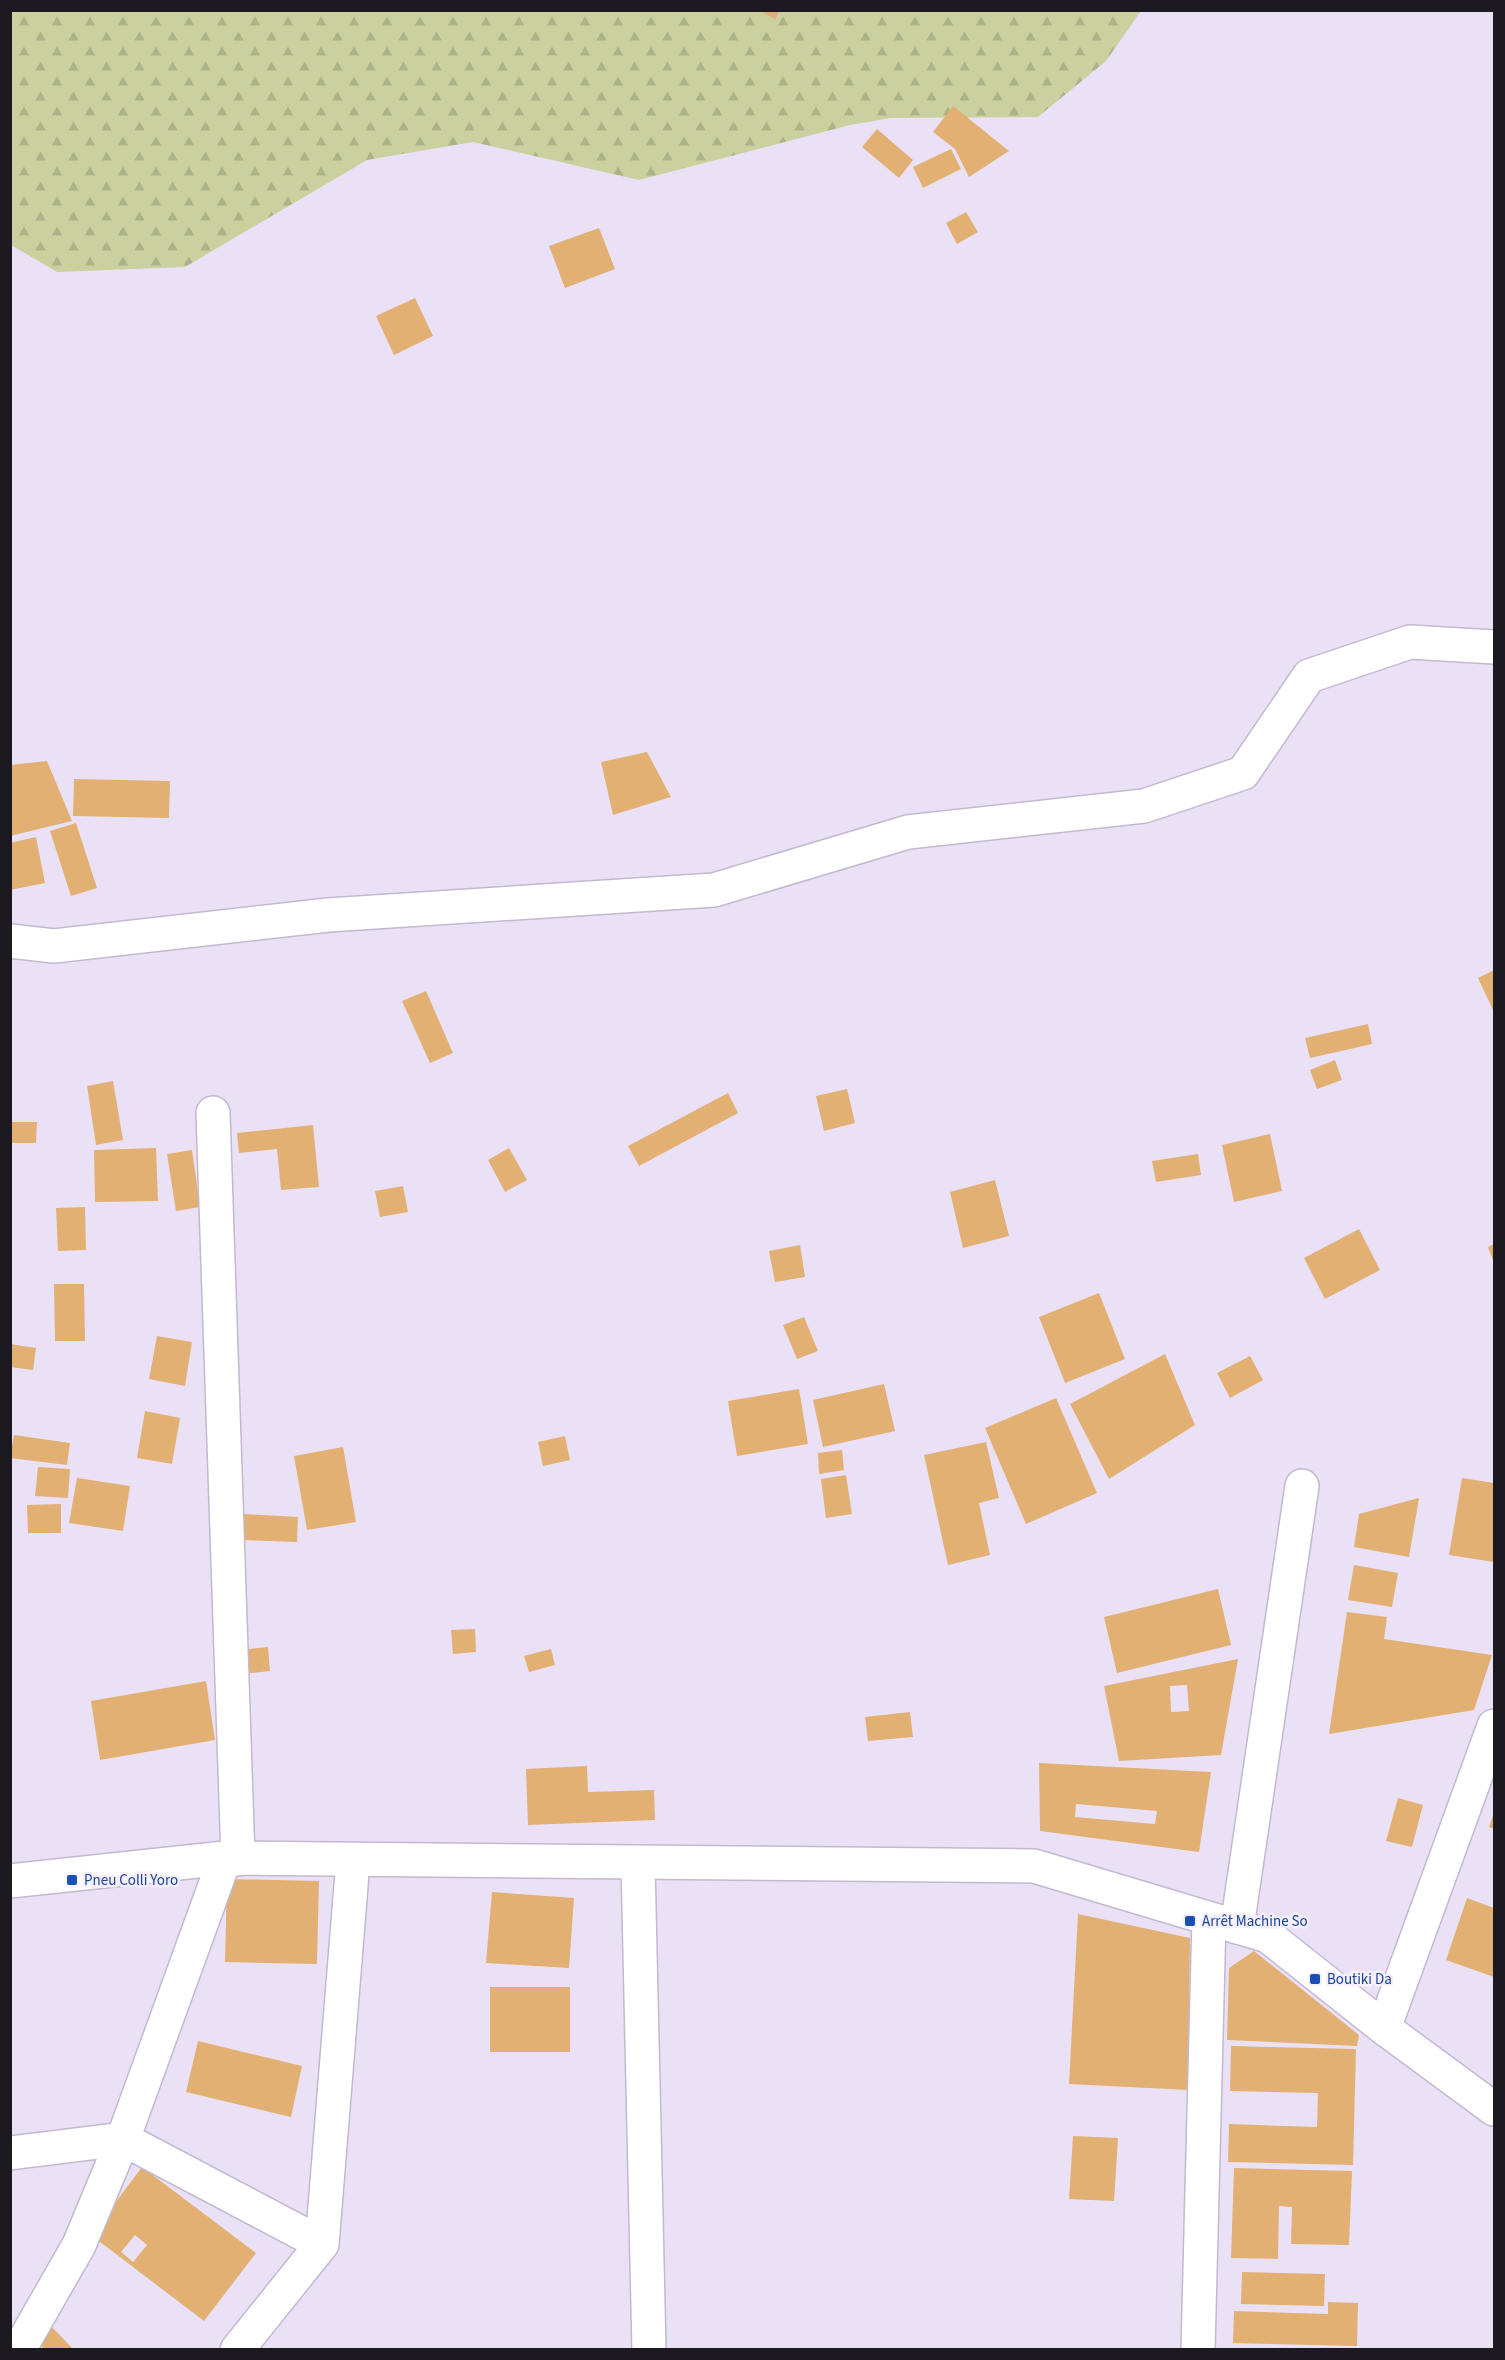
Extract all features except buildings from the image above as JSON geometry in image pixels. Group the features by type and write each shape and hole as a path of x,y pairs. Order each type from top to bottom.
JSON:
{"street":[{"path":"10,941 54,946 328,915 714,890 908,832 1144,806 1243,773 1309,676 1410,642 1494,647"},
{"path":"20,2348 79,2245 123,2139 232,1858 213,1113"},
{"path":"1198,2349 1223,1923 1302,1486"},
{"path":"1384,2028 1494,1726"},
{"path":"10,1881 232,1858 1034,1866 1268,1936 1384,2028 1494,2109"},
{"path":"237,2349 322,2244 353,1861"},
{"path":"638,1863 649,2349"},
{"path":"10,2153 123,2139 322,2244"}],"green space":[{"path":"11,11 1141,11 1106,61 1038,117 891,118 850,125 639,180 473,142 367,160 185,267 57,272 11,245"}],"place":[{"name":"Pneu Colli Yoro","path":"72,1880"},
{"name":"Arrêt Machine So","path":"1190,1921"},
{"name":"Boutiki Da","path":"1315,1979"}]}
